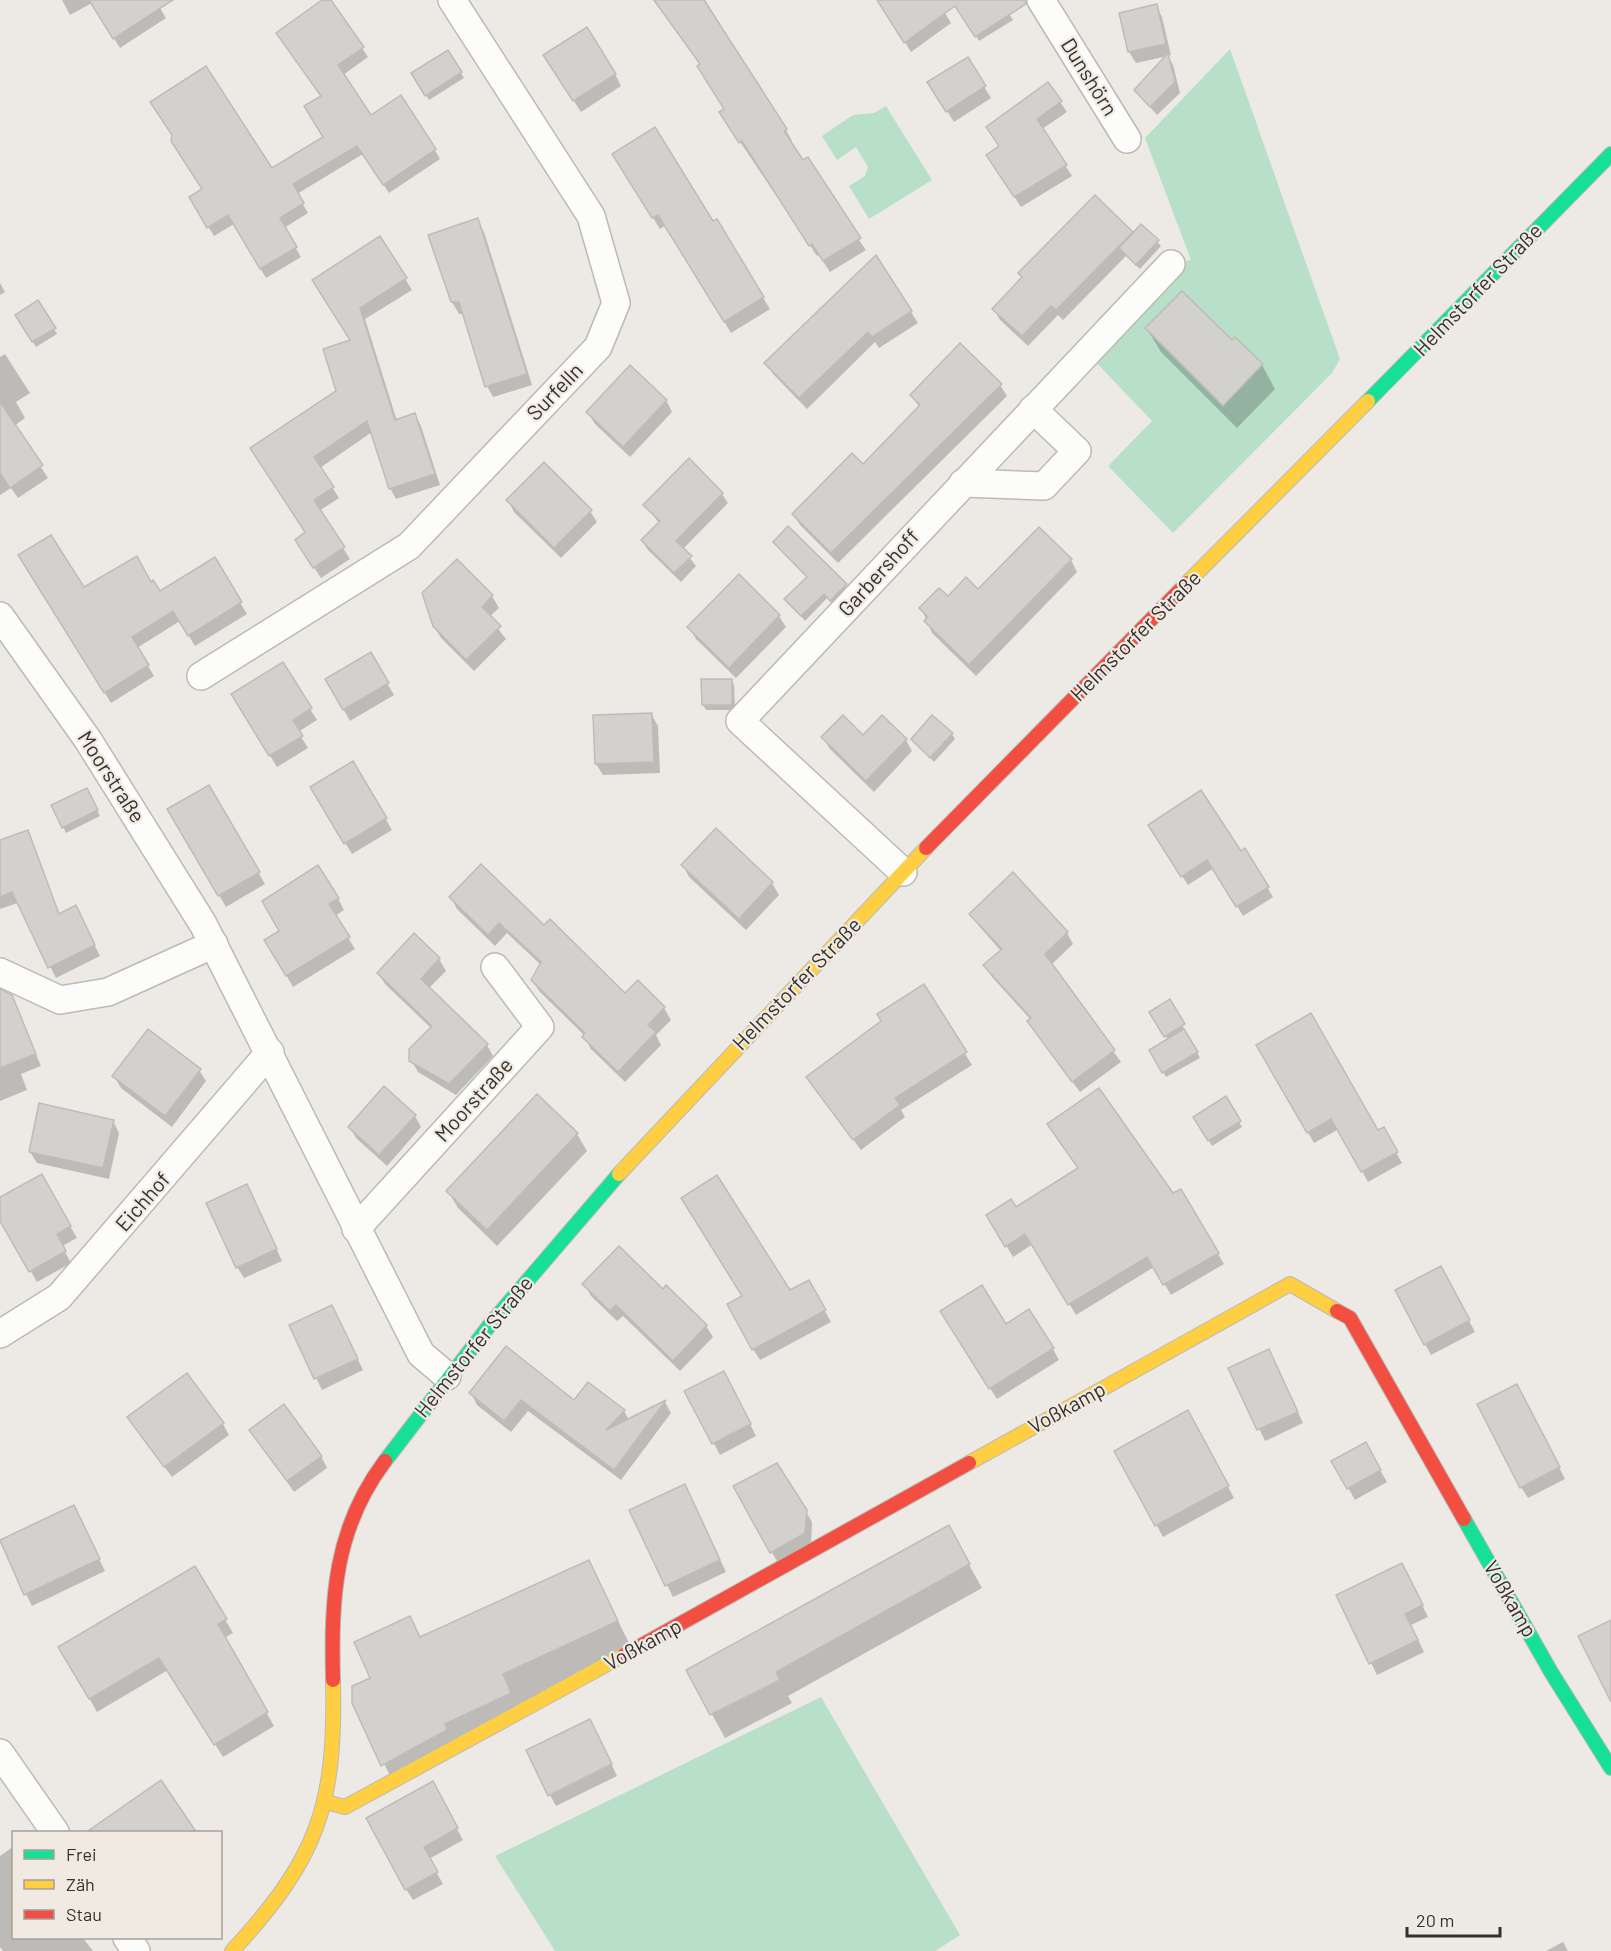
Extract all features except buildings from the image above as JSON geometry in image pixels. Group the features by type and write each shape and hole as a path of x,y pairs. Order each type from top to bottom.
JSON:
{"main road":[{"name":"Helmstorfer Straße","path":"232,1951 261,1921 299,1869 326,1802 334,1725 331,1641 337,1559 362,1495 447,1376 510,1299 669,1118 903,872 1611,154"},
{"name":"Voßkamp","path":"326,1802 345,1807 697,1615 1290,1284 1350,1318 1551,1671 1611,1768"}],"street":[{"name":"Surfelln","path":"201,676 409,546 598,347 616,303 591,216 452,0"},
{"name":"Dunshörn","path":"1053,5 1127,139"},
{"name":"Garbershoff","path":"903,872 740,721 1171,264"},
{"path":"963,483 1044,486 1077,451 1033,408"},
{"name":"Moorstraße","path":"0,616 88,740 214,944 270,1052 356,1229 422,1354 447,1376"},
{"path":"0,972 60,1000 108,992 214,944"},
{"name":"Moorstraße","path":"356,1229 540,1027 495,967"},
{"name":"Eichhof","path":"0,1334 59,1297 270,1052"},
{"path":"0,1753 54,1831"}],"green space":[{"path":"1230,49 1340,359 1332,373 1173,533 1108,466 1152,421 1090,356 1171,264 1191,260 1145,138"},
{"path":"886,106 932,180 869,219 849,186 865,176 868,167 856,147 837,160 822,136 853,115 874,113"},
{"path":"821,1697 960,1935 935,1951 555,1951 495,1856"}],"traffic: fast":[{"path":"1368,401 1611,154"},
{"path":"385,1461 492,1322 619,1174"},
{"path":"1464,1519 1551,1672 1611,1768"}],"traffic: slow":[{"path":"1187,583 1368,401"},
{"path":"619,1174 926,848"},
{"path":"969,1463 1290,1284 1337,1311"},
{"path":"326,1802 345,1807 624,1655"},
{"path":"232,1951 284,1887 303,1858 316,1828 325,1797 331,1762 333,1680"}],"traffic: jam":[{"path":"926,848 1187,583"},
{"path":"1337,1311 1350,1318 1464,1519"},
{"path":"333,1680 333,1621 339,1565 355,1512 385,1461"},
{"path":"624,1655 969,1463"}]}
